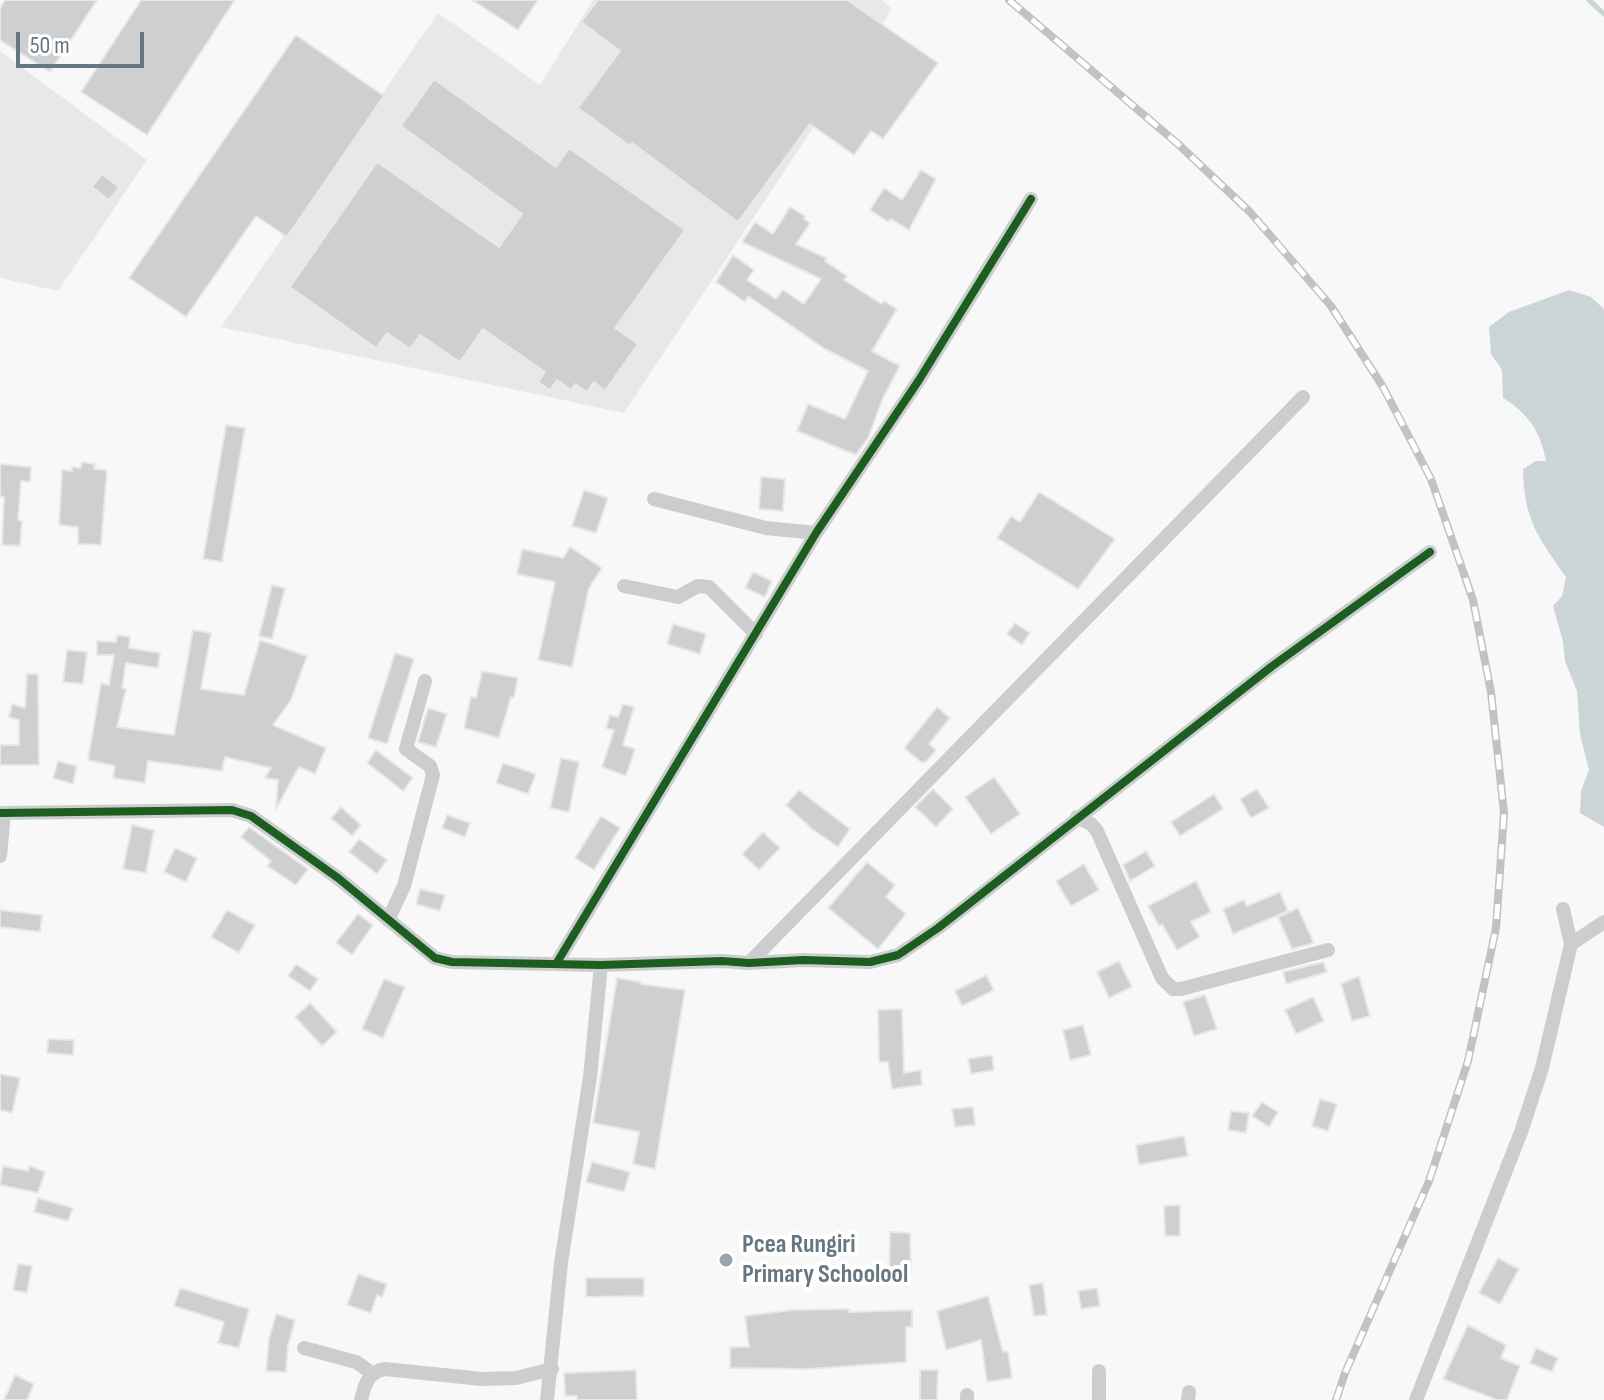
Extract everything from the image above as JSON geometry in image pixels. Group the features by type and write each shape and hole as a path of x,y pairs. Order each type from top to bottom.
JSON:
{"street":[{"path":"556,964 816,533 919,380 1031,199"},
{"path":"749,963 1303,397"},
{"path":"654,499 766,528 816,533"},
{"path":"0,856 2,813 232,810 251,816 338,878 435,958 443,960 470,964 601,965 697,961 870,962 898,955 938,928 1271,667 1430,552"},
{"path":"624,586 678,597 698,586 709,587 756,634"},
{"path":"388,920 404,886 433,775 430,766 410,753 406,745 425,681"},
{"path":"1077,817 1097,831 1162,978 1173,989 1328,950"},
{"path":"1416,1400 1521,1132 1542,1068 1571,944 1563,909"},
{"path":"1571,944 1604,922"},
{"path":"547,1400 561,1263 590,1077 601,965"},
{"path":"304,1348 356,1362 372,1373"},
{"path":"361,1400 372,1373 385,1369 482,1379 516,1378 552,1369"},
{"path":"1099,1371 1099,1400"}],"shaded area":[{"path":"593,0 882,0 892,9 624,413 221,327 438,13 540,85"},
{"path":"0,51 147,160 58,291 0,278"},
{"path":"1569,290 1591,297 1604,309 1604,827 1580,813 1581,791 1589,770 1580,734 1577,691 1565,661 1553,606 1562,596 1566,577 1540,539 1526,502 1523,469 1536,461 1546,461 1544,451 1532,424 1520,410 1503,398 1502,370 1491,354 1489,327 1509,312"}],"building":[{"path":"5,0 97,0 50,72 0,40 0,8"},
{"path":"141,0 235,0 147,135 81,92"},
{"path":"472,0 538,0 518,30"},
{"path":"598,0 847,0 938,63 883,139 871,131 854,155 810,124 738,222 632,143 630,146 578,108 620,51 581,22"},
{"path":"296,35 384,96 287,237 256,216 186,317 129,278"},
{"path":"434,79 556,167 569,148 685,230 615,328 638,344 605,391 594,382 587,392 575,384 571,390 557,380 550,390 538,382 545,372 483,329 460,362 420,335 410,349 387,333 376,348 290,287 377,162 499,247 522,214 401,126"},
{"path":"921,170 936,179 909,230 891,219 888,222 870,210 884,188 902,200"},
{"path":"102,174 119,187 109,200 92,187"},
{"path":"790,207 810,223 796,244 826,258 825,261 847,276 844,280 882,304 884,301 897,309 872,351 900,366 883,398 868,438 856,455 797,431 808,404 845,419 868,371 825,349 748,296 745,302 716,282 733,255 754,270 747,280 776,299 783,290 804,304 821,279 742,242 755,222 773,234"},
{"path":"226,425 245,428 222,562 203,559"},
{"path":"82,462 95,464 94,469 107,470 101,545 78,544 78,527 59,525 62,470 81,468"},
{"path":"0,464 31,467 30,482 21,481 20,546 2,545 4,497 0,496"},
{"path":"761,477 785,479 783,511 759,509"},
{"path":"584,490 608,498 596,533 572,526"},
{"path":"1039,492 1115,539 1078,589 997,538 1011,516 1020,522"},
{"path":"570,547 602,568 589,588 572,667 538,660 555,582 517,574 522,549 563,558"},
{"path":"753,572 772,581 765,597 745,588"},
{"path":"272,585 285,588 272,639 259,636"},
{"path":"1015,623 1030,633 1022,645 1007,634"},
{"path":"673,624 706,634 700,654 667,644"},
{"path":"193,630 211,633 201,689 244,695 260,640 307,656 291,700 273,725 326,748 315,774 299,767 276,809 278,780 265,778 271,768 225,757 222,771 148,761 145,783 113,778 115,766 88,760 101,683 109,685 114,655 97,655 97,641 116,642 117,635 130,637 129,648 160,653 158,668 126,663 122,688 126,689 117,727 174,735"},
{"path":"67,650 87,652 83,684 63,682"},
{"path":"395,653 414,659 387,744 368,738"},
{"path":"482,671 518,678 499,738 464,728 471,696 476,698"},
{"path":"27,674 38,674 39,765 0,765 0,745 19,745 19,720 9,717 12,704 25,708"},
{"path":"623,704 634,707 623,745 635,749 626,776 602,767 614,730 606,728 610,715 618,717"},
{"path":"937,707 950,718 929,744 936,750 926,762 921,762 904,748"},
{"path":"428,708 447,714 436,747 418,742"},
{"path":"376,750 413,778 403,791 367,763"},
{"path":"561,758 579,762 569,812 550,808"},
{"path":"58,761 77,766 73,784 53,778"},
{"path":"503,763 536,774 528,794 496,783"},
{"path":"994,777 1020,814 991,834 965,797"},
{"path":"933,789 953,809 936,827 915,807"},
{"path":"1257,789 1269,808 1251,818 1240,799"},
{"path":"799,790 850,829 838,847 786,805"},
{"path":"1214,794 1223,809 1180,836 1171,822"},
{"path":"341,807 361,825 352,836 331,818"},
{"path":"447,815 470,823 465,837 442,828"},
{"path":"601,816 620,828 594,870 575,858"},
{"path":"132,825 154,830 146,873 123,869"},
{"path":"249,827 308,869 296,885 267,866 271,861 241,837"},
{"path":"763,832 780,848 759,870 742,854"},
{"path":"359,839 387,860 377,874 349,852"},
{"path":"175,848 197,858 186,882 164,872"},
{"path":"1146,851 1155,866 1130,881 1123,865"},
{"path":"867,862 895,885 886,897 906,914 878,949 828,908"},
{"path":"1084,864 1099,890 1071,906 1056,881"},
{"path":"1196,881 1211,912 1191,922 1200,937 1177,950 1148,906"},
{"path":"420,889 445,895 440,911 416,904"},
{"path":"1280,892 1288,911 1233,934 1223,909 1244,900 1247,906"},
{"path":"1298,908 1314,943 1292,949 1278,917"},
{"path":"0,910 42,915 40,932 0,927"},
{"path":"227,910 255,925 239,953 211,937"},
{"path":"358,914 373,925 352,955 336,943"},
{"path":"1119,961 1132,987 1109,998 1097,972"},
{"path":"1323,962 1327,972 1286,984 1283,972"},
{"path":"296,964 318,979 310,991 288,976"},
{"path":"986,975 994,990 962,1006 955,991"},
{"path":"1359,976 1370,1016 1352,1021 1341,984"},
{"path":"617,978 685,990 655,1169 633,1164 639,1132 593,1123"},
{"path":"384,979 405,987 383,1038 362,1029"},
{"path":"1205,995 1217,1029 1194,1036 1183,1002"},
{"path":"1313,997 1324,1021 1296,1034 1285,1010"},
{"path":"310,1003 337,1032 322,1046 295,1017"},
{"path":"902,1009 904,1073 921,1070 922,1085 892,1089 888,1062 879,1062 878,1010"},
{"path":"1083,1025 1091,1055 1070,1060 1063,1030"},
{"path":"48,1039 74,1040 73,1055 47,1053"},
{"path":"992,1055 994,1070 971,1074 968,1059"},
{"path":"0,1074 20,1078 12,1113 0,1110"},
{"path":"1320,1099 1337,1104 1328,1131 1312,1126"},
{"path":"1262,1102 1278,1112 1269,1127 1252,1116"},
{"path":"973,1107 975,1125 955,1127 952,1109"},
{"path":"1231,1111 1249,1113 1246,1133 1228,1130"},
{"path":"1184,1136 1188,1156 1139,1165 1136,1145"},
{"path":"592,1162 630,1172 624,1192 586,1182"},
{"path":"3,1166 28,1171 30,1166 45,1172 38,1193 0,1185"},
{"path":"38,1198 73,1208 68,1221 34,1212"},
{"path":"1180,1205 1180,1236 1165,1236 1164,1206"},
{"path":"890,1232 910,1233 911,1275 889,1275"},
{"path":"1498,1258 1519,1269 1500,1304 1479,1293"},
{"path":"18,1264 32,1266 27,1293 13,1290"},
{"path":"358,1274 387,1284 382,1297 377,1295 371,1313 347,1305"},
{"path":"586,1278 644,1278 644,1296 586,1297"},
{"path":"1043,1283 1047,1315 1034,1316 1029,1285"},
{"path":"180,1288 249,1309 239,1348 218,1343 224,1322 174,1306"},
{"path":"1097,1288 1100,1306 1081,1309 1078,1291"},
{"path":"988,1296 1003,1352 1008,1351 1012,1378 987,1382 981,1340 946,1350 937,1311"},
{"path":"849,1309 849,1312 912,1310 912,1327 906,1327 906,1362 809,1369 730,1368 730,1347 749,1347 745,1316 792,1310"},
{"path":"276,1314 295,1320 288,1346 286,1372 266,1371 269,1339"},
{"path":"1468,1325 1506,1345 1501,1358 1520,1366 1507,1400 1497,1400 1443,1379"},
{"path":"1536,1348 1558,1358 1552,1372 1530,1363"},
{"path":"636,1370 637,1400 577,1400 577,1396 565,1396 564,1373"},
{"path":"920,1370 938,1370 937,1400 920,1400"},
{"path":"15,1375 34,1384 27,1400 4,1400"}],"waterway":[{"path":"1589,0 1604,14"}],"railway":[{"path":"1009,0 1178,144 1250,212 1331,306 1383,387 1431,479 1473,600 1491,692 1504,813 1496,928 1468,1061 1429,1181 1336,1400"}],"cycle path":[{"path":"556,964 816,533 919,380 1031,199"},
{"path":"0,813 232,810 251,816 338,878 435,958 452,962 601,965 803,960 870,962 898,955 938,928 1271,667 1430,552"}],"place":[{"name":"Pcea Rungiri Primary Schoolool","path":"726,1260"}]}
